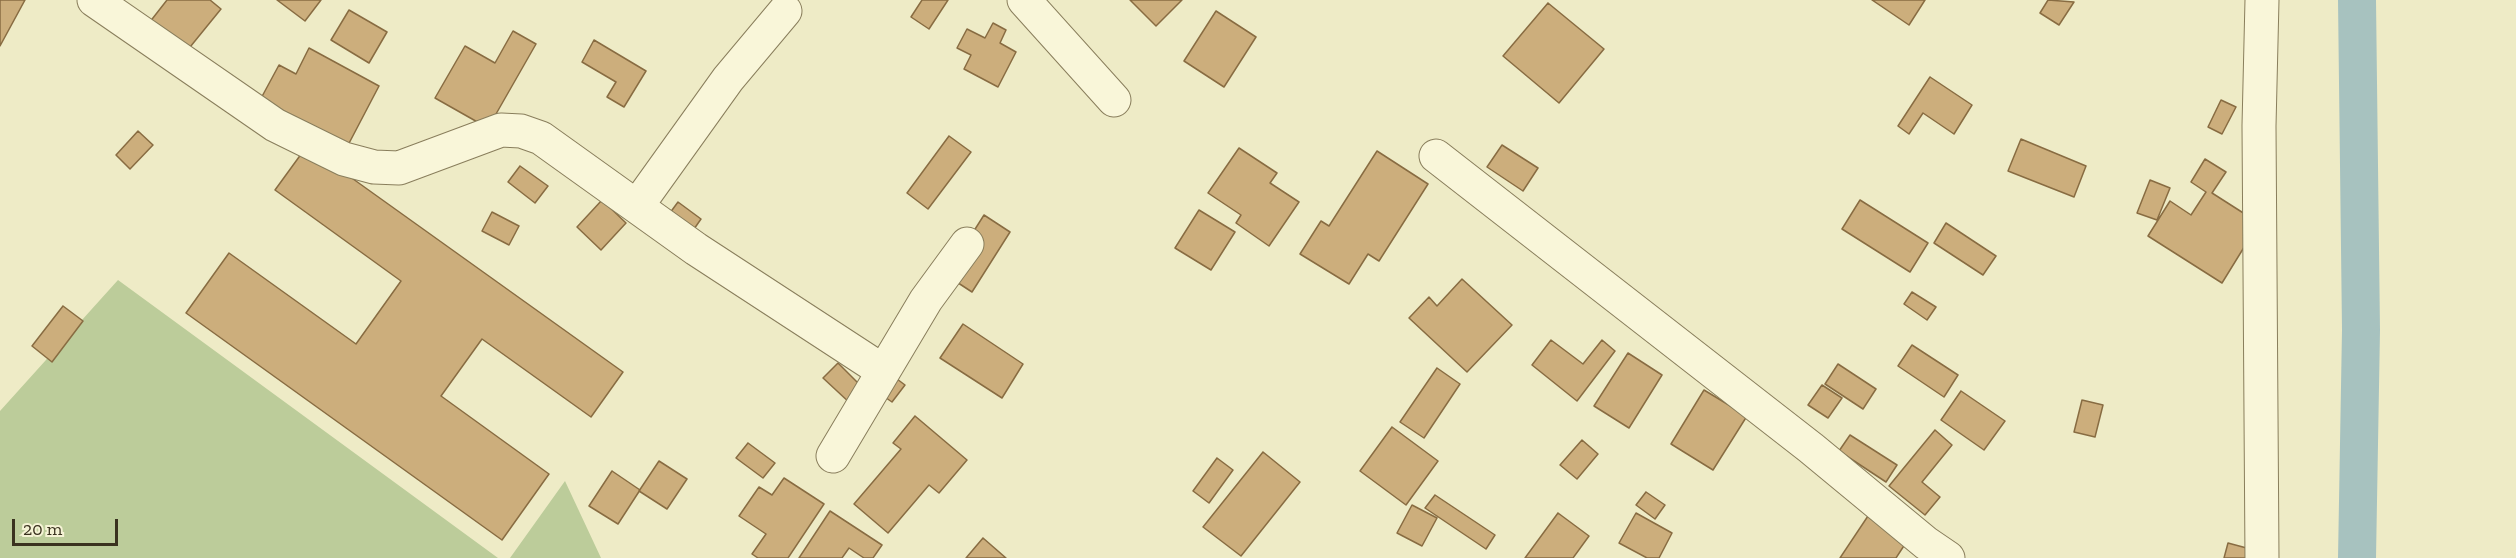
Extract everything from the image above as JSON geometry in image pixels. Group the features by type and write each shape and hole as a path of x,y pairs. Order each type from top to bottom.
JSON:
{"street":[{"path":"94,0 275,125 345,159 374,167 399,168 501,130 520,131 541,138 696,249 883,371"},
{"path":"1024,0 1114,100"},
{"path":"2262,0 2259,126 2262,558"},
{"path":"637,207 728,79 785,11"},
{"path":"1436,156 1811,448 1926,543 1948,558"},
{"path":"833,456 926,300 967,244"}],"green space":[{"path":"118,280 498,558 0,558 0,411"},
{"path":"565,481 601,558 510,558"}],"building":[{"path":"0,0 25,0 0,46"},
{"path":"167,0 210,0 221,9 186,52 149,23"},
{"path":"277,0 321,0 305,21"},
{"path":"922,0 948,0 929,29 911,17"},
{"path":"1130,0 1182,0 1156,26"},
{"path":"1872,0 1925,0 1909,25"},
{"path":"2048,0 2074,2 2059,25 2040,13"},
{"path":"1548,3 1604,49 1559,103 1503,56"},
{"path":"349,10 387,32 369,63 331,40"},
{"path":"1216,11 1256,37 1224,87 1184,61"},
{"path":"993,23 1006,30 1000,43 1016,52 998,87 964,69 971,55 957,48 967,29 985,38"},
{"path":"513,31 536,44 488,128 435,98 465,46 495,63"},
{"path":"594,40 646,71 624,107 607,97 616,82 582,62"},
{"path":"309,48 379,86 346,149 259,102 279,65 296,74"},
{"path":"1930,77 1972,105 1954,134 1923,113 1909,134 1898,126"},
{"path":"2221,100 2236,107 2222,134 2208,127"},
{"path":"138,131 153,145 130,169 116,155"},
{"path":"949,136 971,152 928,209 907,193"},
{"path":"2021,139 2086,166 2074,197 2008,171"},
{"path":"1502,145 1538,168 1523,191 1487,167"},
{"path":"307,146 623,372 591,417 482,339 441,396 549,474 502,540 186,313 229,253 356,344 401,281 275,190"},
{"path":"1239,148 1277,173 1270,183 1299,202 1269,246 1236,223 1241,215 1208,193"},
{"path":"1377,151 1428,184 1379,261 1368,254 1349,284 1300,254 1321,221 1329,226"},
{"path":"2205,159 2226,172 2212,193 2259,223 2222,283 2148,236 2170,201 2191,215 2206,192 2191,182"},
{"path":"520,166 548,186 535,203 508,182"},
{"path":"2150,180 2170,188 2157,220 2137,213"},
{"path":"602,200 626,223 601,250 577,227"},
{"path":"1860,200 1928,243 1910,272 1842,229"},
{"path":"678,202 701,219 685,242 661,225"},
{"path":"1199,210 1235,232 1211,270 1175,248"},
{"path":"492,212 519,226 509,245 482,231"},
{"path":"984,215 1010,232 972,292 946,275"},
{"path":"1946,223 1996,256 1983,275 1934,243"},
{"path":"1462,279 1512,325 1467,372 1409,318 1429,297 1437,306"},
{"path":"1912,292 1936,307 1927,320 1904,304"},
{"path":"63,306 83,321 52,362 32,346"},
{"path":"963,324 1023,364 1002,398 940,358"},
{"path":"1551,340 1583,364 1602,340 1615,351 1577,401 1532,365"},
{"path":"1912,345 1958,375 1944,397 1898,366"},
{"path":"1628,353 1662,375 1629,428 1594,406"},
{"path":"838,363 865,390 851,404 823,378"},
{"path":"1838,364 1876,389 1863,409 1825,384"},
{"path":"1437,368 1460,384 1424,438 1400,422"},
{"path":"889,373 905,385 892,402 876,391"},
{"path":"1822,385 1842,398 1828,418 1808,405"},
{"path":"1704,390 1747,416 1713,470 1671,444"},
{"path":"1961,391 2005,421 1984,450 1941,420"},
{"path":"2082,400 2103,405 2095,437 2074,432"},
{"path":"915,416 967,460 939,493 929,485 888,533 854,504 901,449 893,443"},
{"path":"1392,427 1438,461 1406,505 1360,471"},
{"path":"1935,430 1952,445 1922,482 1940,497 1925,515 1889,486"},
{"path":"1850,435 1897,465 1886,482 1839,451"},
{"path":"1582,440 1598,454 1577,479 1560,465"},
{"path":"748,443 775,463 763,478 736,458"},
{"path":"1263,452 1300,482 1241,556 1203,527"},
{"path":"1217,458 1233,470 1209,503 1193,491"},
{"path":"659,461 687,479 667,509 639,491"},
{"path":"612,471 640,490 618,524 589,506"},
{"path":"784,478 824,504 788,558 758,558 752,554 766,534 739,516 759,487 772,495"},
{"path":"1646,492 1665,505 1655,519 1636,505"},
{"path":"1435,495 1495,535 1486,549 1425,508"},
{"path":"1412,505 1437,518 1422,546 1397,533"},
{"path":"1872,510 1911,535 1896,558 1840,558"},
{"path":"830,511 882,545 873,558 864,558 849,548 842,558 799,558"},
{"path":"1558,513 1589,536 1573,558 1525,558"},
{"path":"1636,513 1672,533 1659,558 1647,558 1619,543"},
{"path":"983,538 1006,558 966,558"},
{"path":"2228,543 2254,550 2252,558 2224,558"}],"waterway":[{"path":"2357,0 2361,330 2357,558"}]}
